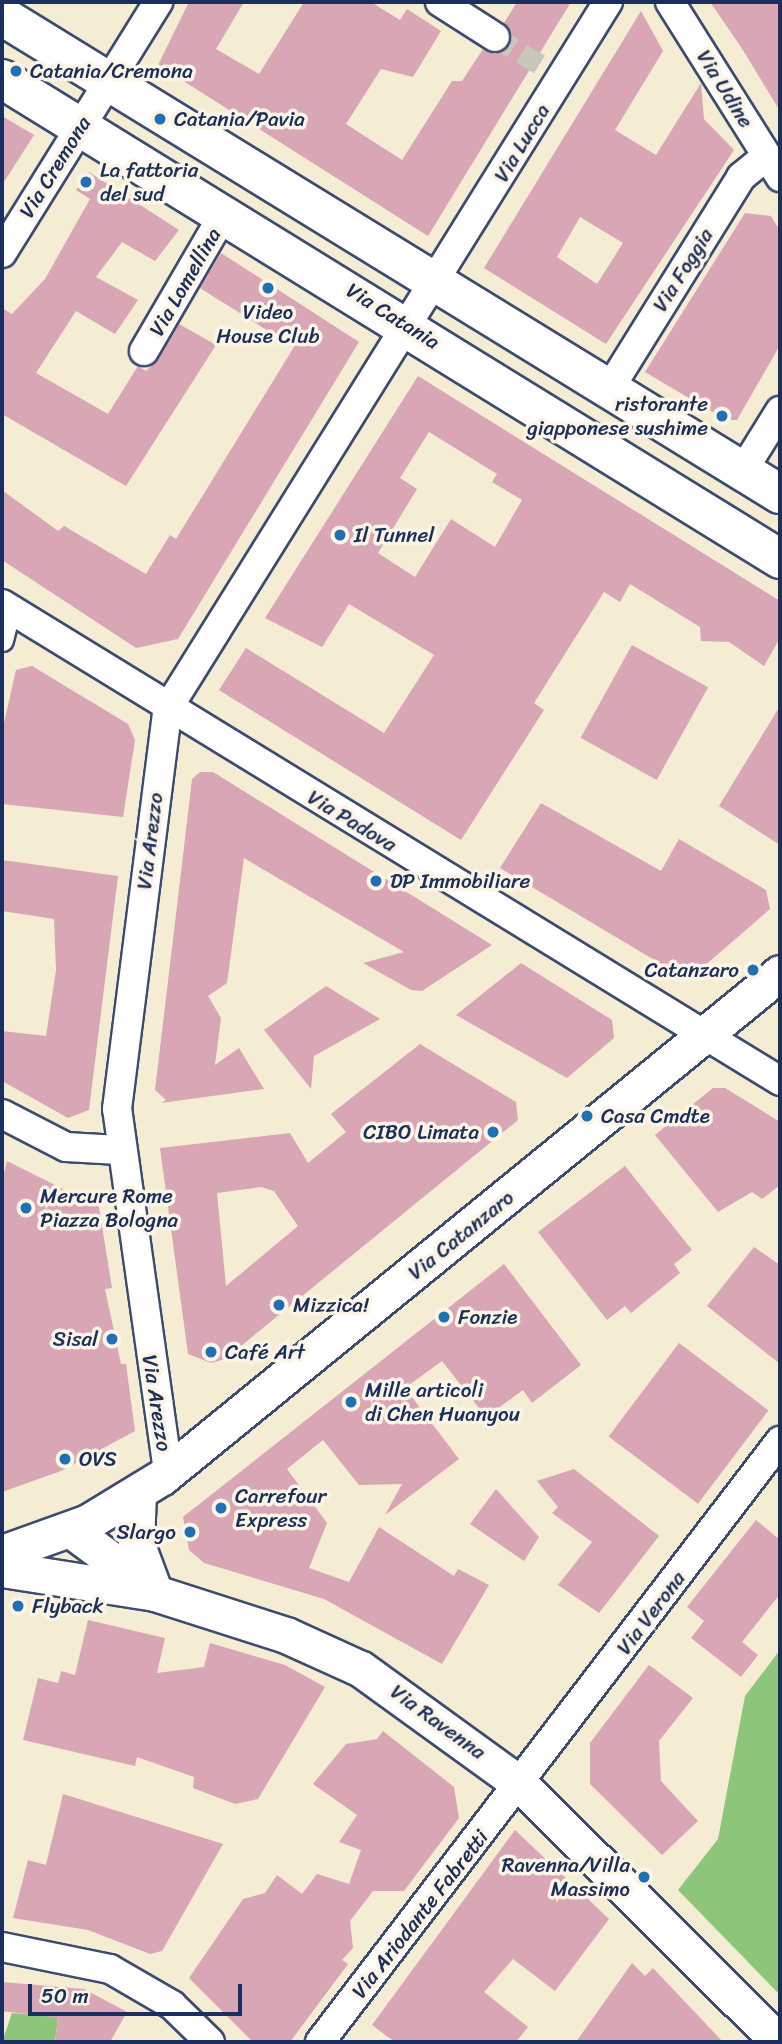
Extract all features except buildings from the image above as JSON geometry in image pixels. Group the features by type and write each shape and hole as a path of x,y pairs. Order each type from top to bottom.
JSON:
{"main road":[{"path":"2,16 435,285 780,494"},
{"name":"Via Catania","path":"2,79 80,128 225,212 780,559"}],"street":[{"name":"Via Cremona","path":"2,253 158,2"},
{"path":"440,2 495,37"},
{"name":"Via Lucca","path":"435,285 608,2"},
{"name":"Via Udine","path":"670,2 774,166"},
{"name":"Via Foggia","path":"608,391 741,177 774,166"},
{"name":"Via Lomellina","path":"144,351 225,212"},
{"name":"Via Arezzo","path":"168,1471 119,1150 119,1084 168,708 390,345 408,326 435,285"},
{"path":"742,472 780,411"},
{"path":"2,640 6,606"},
{"name":"Via Padova","path":"6,606 168,708 780,1081"},
{"name":"Via Catanzaro","path":"2,1553 71,1530 138,1493 168,1471 780,973"},
{"path":"2,1114 66,1147 119,1150"},
{"name":"Via Verona","path":"521,1785 780,1441"},
{"path":"138,1493 136,1542 155,1593"},
{"path":"71,1530 155,1593"},
{"name":"Via Ravenna","path":"2,1569 155,1593 342,1659 404,1696 521,1785 779,2042"},
{"name":"Via Ariodante Fabretti","path":"320,2042 521,1785"},
{"path":"2,1947 110,1969 172,2005 210,2042"}],"green space":[{"path":"780,1650 780,1995 678,1890 718,1839 745,1696"},
{"path":"12,2013 58,2017 55,2042 2,2042"}],"tunnel":[{"path":"495,37 543,66"}],"place":[{"name":"Catania/Cremona","path":"16,71"},
{"name":"Catania/Pavia","path":"160,119"},
{"name":"La fattoria del sud","path":"86,182"},
{"name":"Video House Club","path":"268,288"},
{"name":"ristorante giapponese sushime","path":"722,416"},
{"name":"Il Tunnel","path":"340,535"},
{"name":"DP Immobiliare","path":"376,881"},
{"name":"Catanzaro","path":"753,970"},
{"name":"Casa Cmdte","path":"587,1116"},
{"name":"CIBO Limata","path":"493,1132"},
{"name":"Mercure Rome Piazza Bologna","path":"26,1208"},
{"name":"Mizzica!","path":"279,1305"},
{"name":"Fonzie","path":"444,1317"},
{"name":"Sisal","path":"112,1339"},
{"name":"Café Art","path":"211,1352"},
{"name":"Mille articoli di Chen Huanyou","path":"351,1402"},
{"name":"OVS","path":"65,1459"},
{"name":"Carrefour Express","path":"221,1508"},
{"name":"Slargo","path":"190,1532"},
{"name":"Flyback","path":"18,1606"},
{"name":"Ravenna/Villa Massimo","path":"644,1877"}]}
